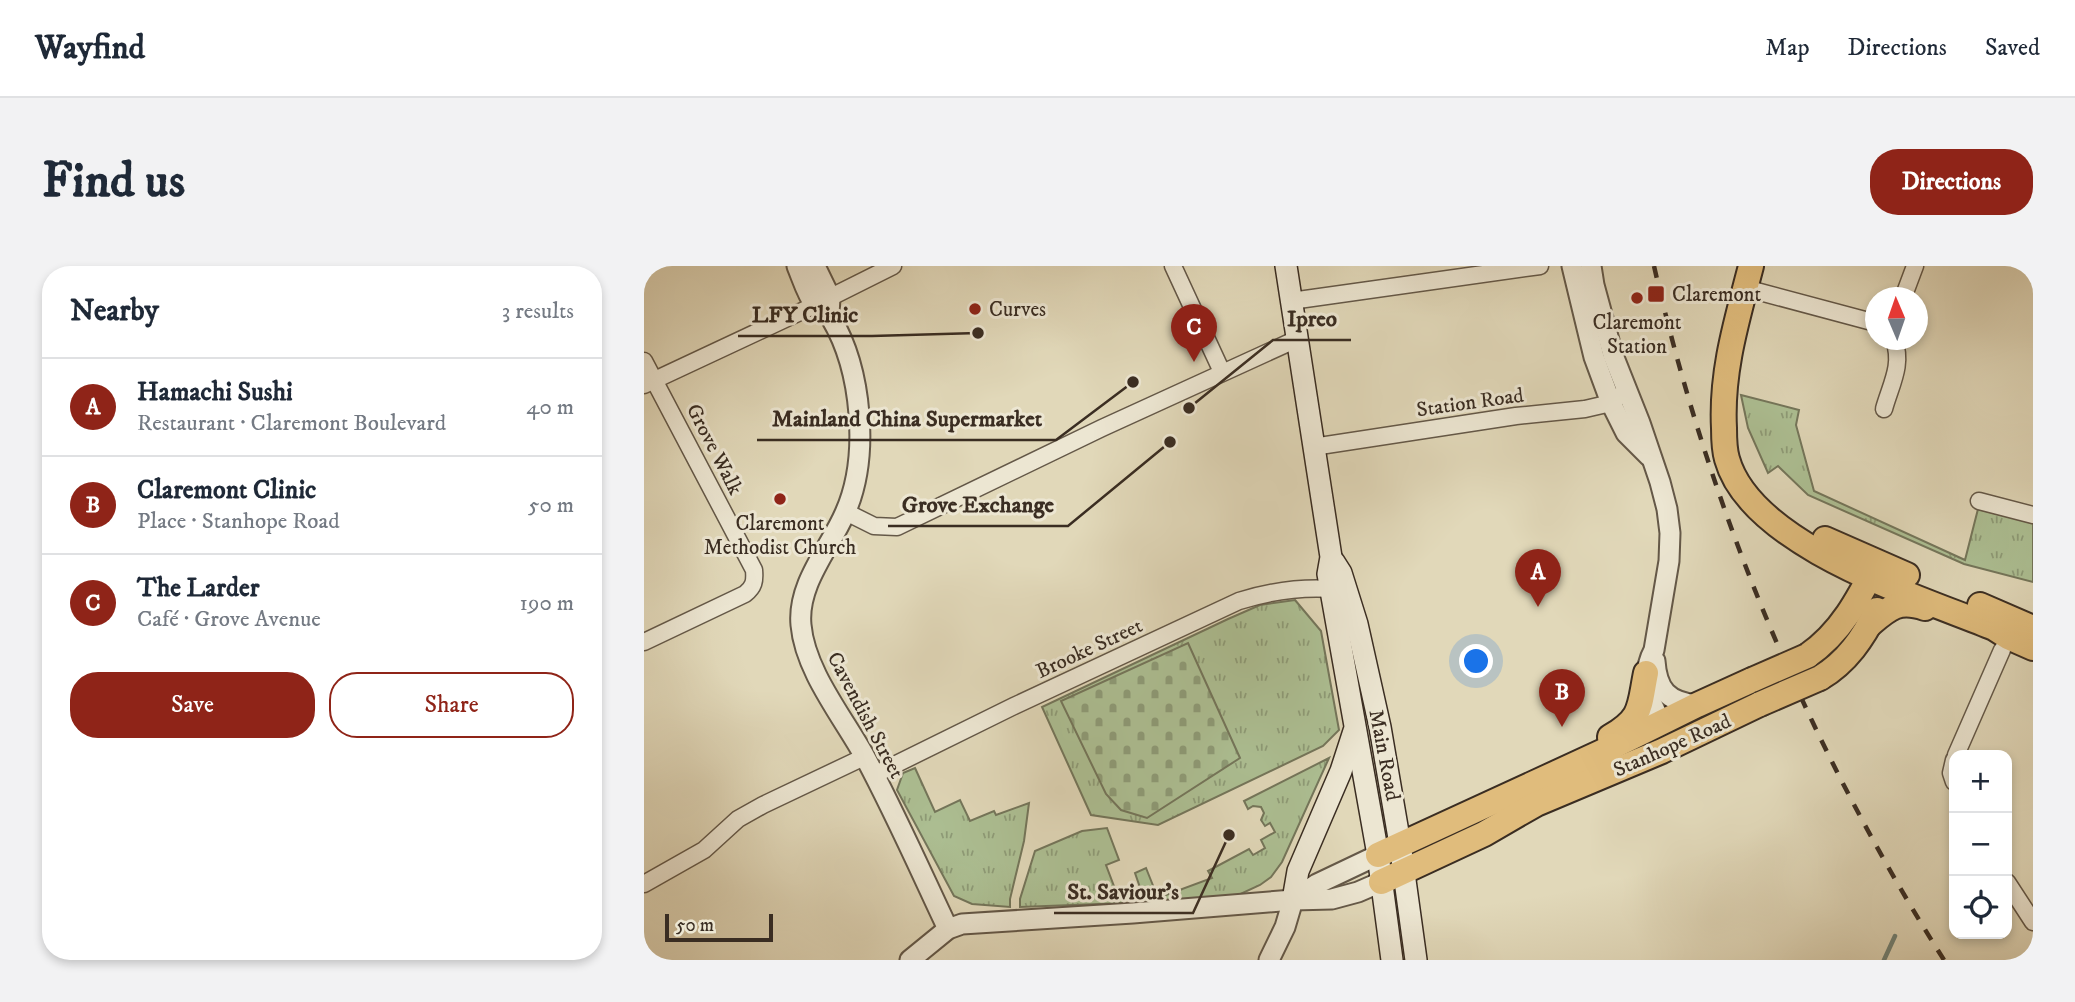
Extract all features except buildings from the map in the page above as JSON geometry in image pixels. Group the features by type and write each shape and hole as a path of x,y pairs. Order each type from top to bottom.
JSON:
{"main road":[{"name":"Main Road","path":"1286,266 1331,557 1328,574 1339,590 1363,647 1400,844 1416,960"},
{"path":"1748,277 1728,356 1723,419 1728,461 1743,490 1755,505 1789,533 1840,565 1883,574 2033,628"},
{"path":"1723,419 1758,484 1797,523 1883,574 1994,628 2005,643"},
{"name":"Stanhope Road","path":"1381,882 1484,834 1536,804 1662,751 1834,670 1845,660 1869,625 1883,574"},
{"name":"Stanhope Road","path":"1378,855 1807,656 1823,646 1883,574"},
{"name":"Main Road","path":"1339,590 1355,729 1378,855 1392,960"},
{"path":"1869,625 1891,607 1907,604 1933,611 1990,634 2005,643 2033,648"},
{"path":"1564,769 1596,744 1631,723 1639,708 1646,673"},
{"path":"1662,722 1679,728 1736,705 1747,703 1758,706"},
{"path":"1293,900 1298,871 1341,771 1355,729"}],"street":[{"name":"Cavendish Street","path":"797,266 825,306"},
{"name":"Cavendish Street","path":"815,266 825,306 849,366 861,428 858,466 846,512 807,588 801,623 811,662 874,775 948,929"},
{"path":"649,382 825,306 893,266"},
{"path":"1173,266 1222,372"},
{"path":"1291,302 1541,266"},
{"path":"1572,266 1594,357 1611,403 1626,433 1650,456"},
{"path":"1591,266 1602,315 1623,384 1640,423 1667,509 1670,533 1667,577 1654,650 1658,680 1662,689 1676,701 1697,705"},
{"path":"1907,287 1915,266"},
{"path":"1748,277 1865,319"},
{"path":"846,512 874,526 897,527 1297,339"},
{"path":"1884,408 1898,363 1898,350"},
{"name":"Grove Walk","path":"644,361 649,382 754,570 754,583 745,593 644,642"},
{"path":"1611,403 1619,397 1623,384"},
{"name":"Station Road","path":"1313,447 1516,416 1585,409 1611,403"},
{"path":"1979,501 2033,515"},
{"name":"Brooke Street","path":"874,775 1239,601 1311,588 1339,590"},
{"path":"1958,750 2005,643"},
{"path":"1654,650 1648,659 1646,673 1650,700 1662,722"},
{"path":"644,884 704,850 738,819 864,757"},
{"path":"1269,960 1285,927 1293,900 1317,884 1378,855"},
{"path":"910,960 948,929 962,924 1332,899 1381,882"},
{"path":"2012,890 2033,922"}],"green space":[{"path":"1741,395 1799,410 1796,425 1814,491 1965,560 1978,509 2033,523 2033,582 1964,564 1808,495 1778,466 1768,473 1748,428"},
{"path":"1295,600 1321,631 1339,730 1323,746 1158,825 1091,815 1042,707 1260,605"},
{"path":"1188,643 1240,758 1147,818 1121,810 1106,794 1061,701"},
{"path":"1329,758 1282,862 1271,877 1234,897 1145,902 1135,873 1146,868 1158,898 1212,878 1208,871 1249,849 1253,855 1265,848 1261,840 1275,832 1270,823 1265,826 1261,820 1264,813 1261,807 1253,806 1248,809 1244,801"},
{"path":"915,768 935,812 960,800 970,821 994,811 996,815 1029,803 1010,907 972,904 954,896 897,790 903,773"},
{"path":"1107,828 1119,860 1106,865 1117,894 1125,892 1125,903 1020,907 1035,851 1082,831"}],"waterway":[{"path":"1884,960 1895,936"}],"railway":[{"path":"1654,266 1677,358 1704,448 1769,625 1850,796 1895,879 1944,960"}],"place":[{"name":"Claremont","path":"1656,294"},
{"name":"Claremont Station","path":"1637,298"},
{"name":"Curves","path":"975,309"},
{"name":"LFY Clinic","path":"978,333"},
{"name":"The Larder","path":"1194,362"},
{"name":"Mainland China Supermarket","path":"1133,382"},
{"name":"Ipreo","path":"1189,408"},
{"name":"Grove Exchange","path":"1170,442"},
{"name":"Claremont Methodist Church","path":"780,499"},
{"name":"Hamachi Sushi","path":"1538,607"},
{"name":"Claremont Clinic","path":"1562,727"},
{"name":"St. Saviour's","path":"1229,835"}]}
